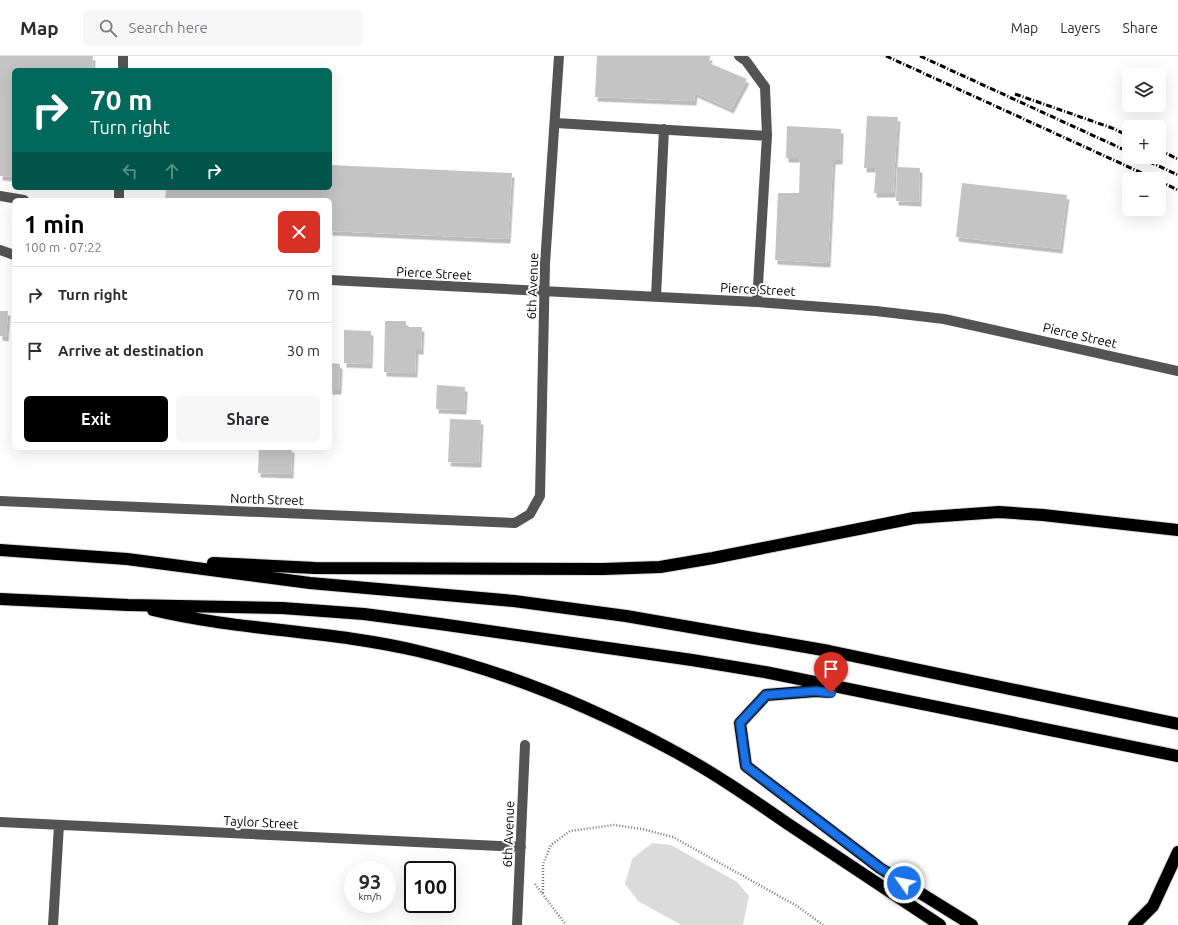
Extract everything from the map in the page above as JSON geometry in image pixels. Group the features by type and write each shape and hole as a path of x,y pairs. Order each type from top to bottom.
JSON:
{"highway":[{"path":"0,550 315,568 603,569 660,567 713,558 914,518 999,512 1043,515 1178,530"},
{"path":"127,558 310,583 514,601 633,618 829,651 1178,724"},
{"path":"0,599 128,605 282,608 364,614 692,660 922,704 1178,756"},
{"path":"128,605 193,620 368,640 420,651 536,688 603,716 668,748 724,780 940,925"},
{"path":"922,704 816,691 766,695 740,723 746,766 880,868 972,925"},
{"path":"1134,925 1153,906 1178,852"}],"street":[{"path":"123,56 123,68"},
{"name":"6th Avenue","path":"530,514 540,496 545,264 556,123 559,56"},
{"path":"738,56 746,61 765,87 767,136 757,302"},
{"path":"556,123 767,136"},
{"path":"656,297 664,129"},
{"path":"0,196 12,198"},
{"path":"0,250 12,254"},
{"name":"Pierce Street","path":"332,280 757,302 876,311 944,319 1178,371"},
{"name":"North Street","path":"0,501 515,523 530,514"},
{"name":"6th Avenue","path":"517,925 525,745"},
{"name":"Taylor Street","path":"0,822 521,847"},
{"path":"53,925 59,825"}],"path":[{"path":"566,925 543,894 543,864 551,846 570,831 614,825 642,828 673,837 797,906 823,925"}],"shaded area":[{"path":"652,843 671,845 737,882 749,896 743,925 681,925 638,901 625,884 632,859"}],"building":[{"path":"0,56 93,56 92,68 12,68 12,177 0,176"},
{"path":"597,56 710,56 709,63 747,79 731,109 695,93 694,101 595,97"},
{"path":"867,116 898,117 893,193 874,193 876,168 864,168"},
{"path":"787,126 841,129 840,160 833,160 828,263 775,260 778,193 799,193 800,158 786,158"},
{"path":"332,165 512,173 508,239 332,231 332,198 165,198 166,190 332,190"},
{"path":"897,167 920,168 919,202 896,201"},
{"path":"962,183 1067,195 1060,249 956,237"},
{"path":"0,311 8,311 6,337 0,336"},
{"path":"385,321 406,321 406,327 422,327 421,350 416,350 415,373 384,372"},
{"path":"344,330 371,331 370,364 344,363"},
{"path":"332,363 340,364 339,390 332,390"},
{"path":"437,385 465,387 464,410 436,409"},
{"path":"450,419 481,420 479,463 448,462"},
{"path":"259,450 292,450 291,474 258,473"}],"railway":[{"path":"886,56 1140,172"},
{"path":"920,56 1122,149"},
{"path":"1015,94 1122,133"},
{"path":"1166,153 1178,159"},
{"path":"1154,164 1178,175"},
{"path":"1166,184 1178,190"}],"route":[{"path":"831,693 816,691 766,695 740,723 746,766 880,868 904,883"}]}
